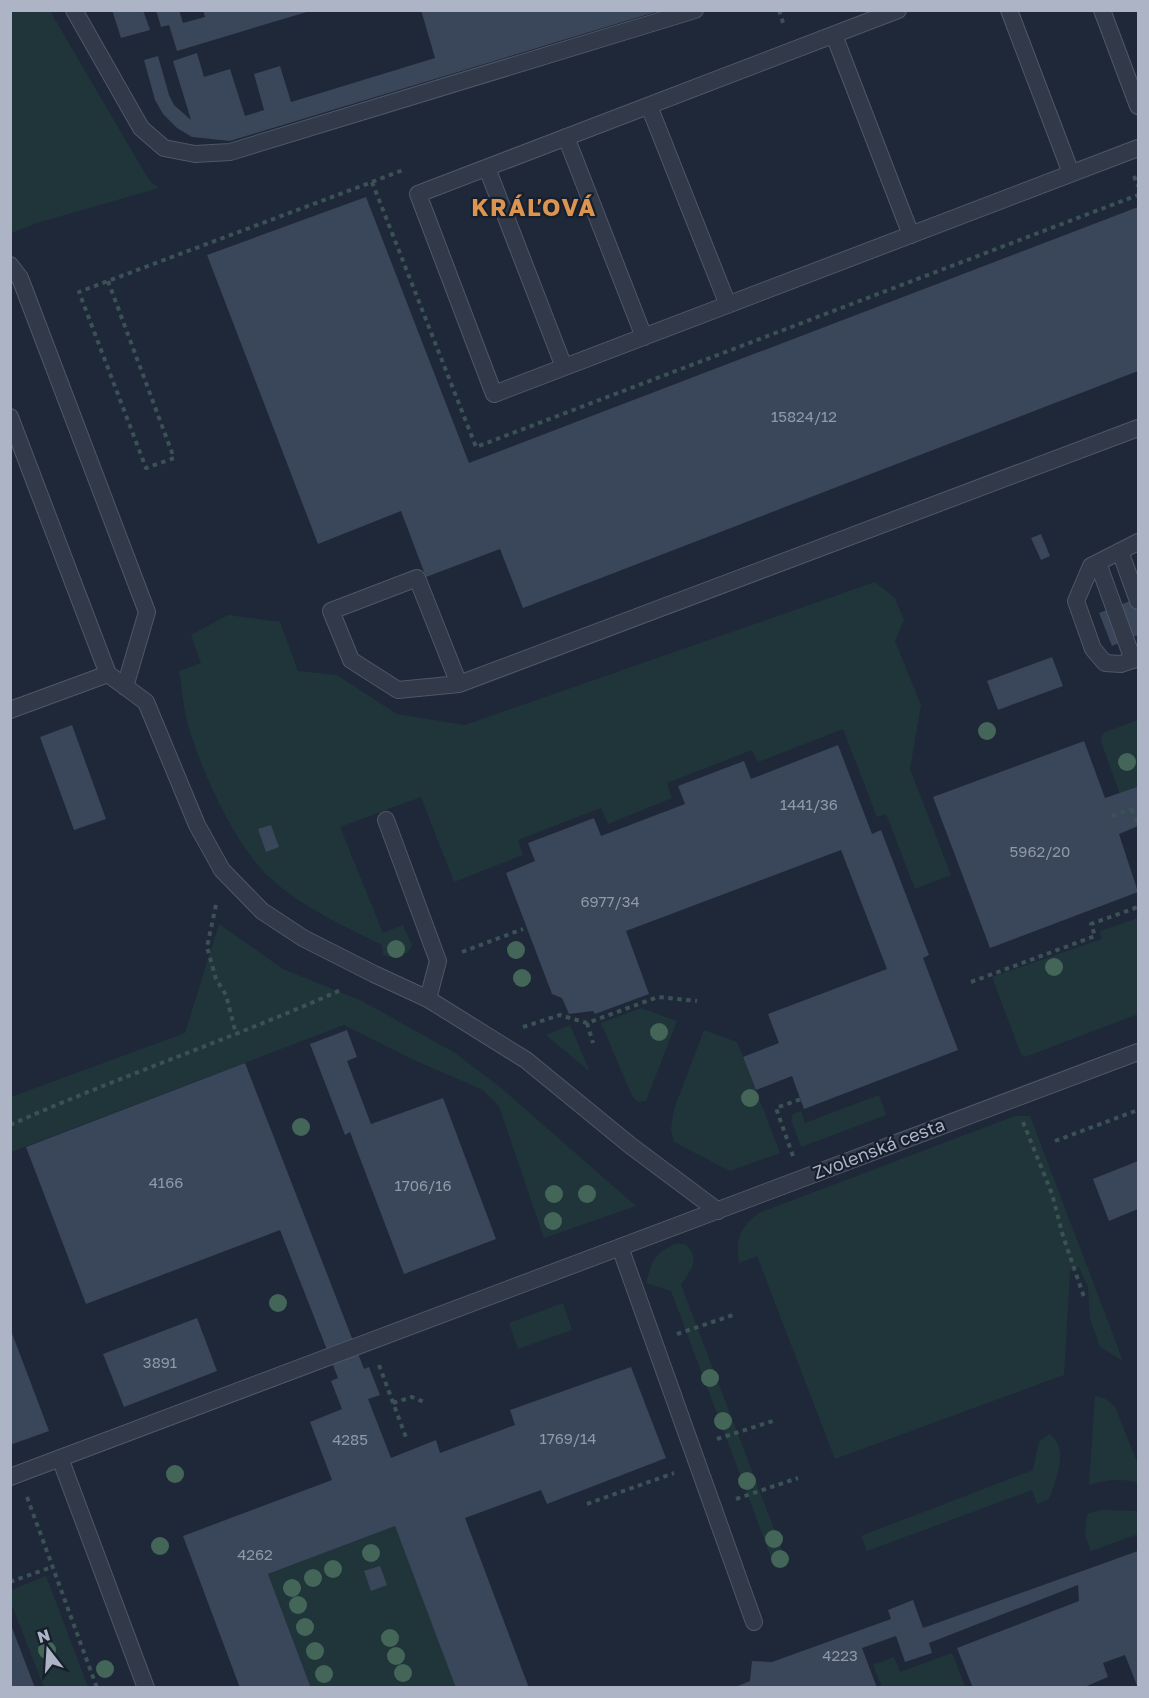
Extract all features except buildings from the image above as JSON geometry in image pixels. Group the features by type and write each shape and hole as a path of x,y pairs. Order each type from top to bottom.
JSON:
{"lane":[{"path":"74,10 141,128 164,148 195,154 230,152 695,10"},
{"path":"898,10 418,194 494,394 1138,148"},
{"path":"1009,10 1071,173"},
{"path":"1102,10 1138,106"},
{"path":"834,35 911,235"},
{"path":"649,106 728,305"},
{"path":"566,137 644,337"},
{"path":"487,168 564,367"},
{"path":"10,265 20,278 147,612 125,687"},
{"path":"10,417 108,674 146,702 197,825 222,870 262,911 303,938 428,999 526,1059 632,1146 718,1210"},
{"path":"459,684 417,578 331,611 351,660 398,690 459,684 1138,428"},
{"path":"1098,563 1136,659 1121,664 1105,663 1093,649 1076,601 1091,567 1098,563 1120,551 1138,542"},
{"path":"1120,551 1138,601"},
{"path":"10,710 108,674"},
{"path":"386,820 438,961 428,999"},
{"name":"Zvolenská cesta","path":"14,1476 1138,1052"},
{"path":"620,1247 754,1623"},
{"path":"60,1458 146,1688"}],"path":[{"path":"779,10 784,26"},
{"path":"108,281 174,458 146,468 79,292 108,281 161,261"},
{"path":"1112,816 1138,807"},
{"path":"1132,809 1138,826"},
{"path":"216,905 207,947 216,979 226,995 236,1034"},
{"path":"971,982 1095,936 1091,924 1138,907"},
{"path":"438,961 523,929"},
{"path":"10,1125 286,1014 374,974"},
{"path":"540,1022 560,1015 586,1023 658,997 697,1001"},
{"path":"586,1023 593,1042"},
{"path":"1015,1098 1030,1142 1052,1194 1063,1236 1084,1296"},
{"path":"793,1156 776,1108 801,1099"},
{"path":"1055,1141 1138,1110"},
{"path":"686,1331 736,1314"},
{"path":"370,1341 407,1440"},
{"path":"393,1403 412,1396 424,1402"},
{"path":"725,1436 776,1420"},
{"path":"587,1504 698,1464"},
{"path":"14,1476 52,1567 97,1688"},
{"path":"748,1494 798,1478"},
{"path":"10,1582 52,1567"}],"green space":[{"path":"11,10 50,11 150,181 159,188 40,222 11,233"},
{"path":"875,582 895,598 904,620 895,641 921,705 910,769 951,875 915,889 886,814 877,817 843,729 758,762 752,750 667,783 672,798 608,824 601,808 518,840 523,855 454,882 421,797 340,827 383,933 403,925 412,945 403,956 392,958 383,954 382,945 321,914 292,896 266,874 254,860 241,842 219,802 192,739 186,715 179,671 201,663 191,635 228,615 280,622 298,671 337,675 397,714 465,725"},
{"path":"1138,720 1138,787 1120,794 1101,737 1105,732"},
{"path":"1138,918 1138,1014 1025,1057 1021,1054 992,977 1102,939 1100,931"},
{"path":"219,924 283,969 362,1001 455,1053 500,1087 636,1206 544,1238 499,1106 483,1090 414,1060 344,1025 11,1152 11,1097 185,1033"},
{"path":"641,1008 677,1021 646,1101 638,1102 632,1096 601,1023"},
{"path":"570,1025 590,1072 546,1035"},
{"path":"704,1030 737,1042 780,1153 730,1171 674,1142 671,1129 674,1109"},
{"path":"879,1095 886,1115 801,1147 791,1120 793,1114 801,1111 805,1123"},
{"path":"1015,1116 1030,1116 1123,1361 1100,1347 1090,1319 1088,1287 1079,1267 1070,1271 1064,1375 835,1459 757,1256 739,1263 740,1234 747,1223 759,1213"},
{"path":"675,1244 685,1244 693,1254 693,1265 681,1285 786,1560 787,1564 775,1568 671,1291 646,1283 655,1259 662,1251"},
{"path":"563,1303 572,1330 518,1349 509,1323"},
{"path":"1095,1396 1106,1399 1115,1407 1138,1464 1138,1483 1114,1480 1089,1485"},
{"path":"1049,1434 1059,1447 1060,1465 1049,1499 1037,1504 1032,1490 867,1551 861,1536 1033,1470 1039,1442"},
{"path":"1100,1510 1138,1511 1138,1534 1091,1551 1085,1536 1087,1514"},
{"path":"395,1526 456,1687 311,1687 268,1574"},
{"path":"46,1576 88,1687 44,1687 11,1603 11,1590"},
{"path":"952,1653 965,1687 882,1687 873,1665 894,1657 900,1672"}],"district":[{"name":"KRÁĽOVÁ","path":"534,208"}]}
